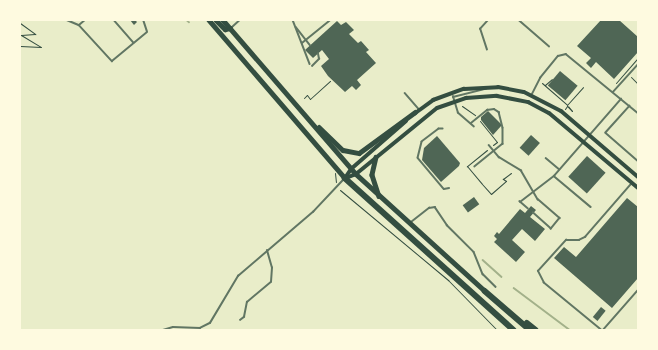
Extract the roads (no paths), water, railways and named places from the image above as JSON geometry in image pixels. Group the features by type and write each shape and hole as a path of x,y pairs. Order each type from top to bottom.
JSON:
{"highway":[{"path":"345,178 513,330"},
{"path":"485,291 530,330"},
{"path":"493,298 536,330"}],"main road":[{"path":"209,20 345,178"},
{"path":"216,20 225,29 230,28"},
{"path":"224,20 351,169 485,291"},
{"path":"345,178 351,169 419,108 456,91 489,87 531,94 561,111 638,177"},
{"path":"345,178 356,174 424,117 453,101 489,95 522,100 550,113 638,188"},
{"path":"296,104 343,150 353,153 363,151 383,134 415,112"},
{"path":"376,157 372,175 380,197"}],"lane":[{"path":"67,20 79,25 112,61 147,32 143,20"},
{"path":"79,25 85,20"},
{"path":"114,20 134,43"},
{"path":"230,28 240,20"},
{"path":"293,20 310,64"},
{"path":"301,43 306,41 330,20"},
{"path":"487,50 480,29 488,20"},
{"path":"519,20 549,46"},
{"path":"295,25 310,45"},
{"path":"312,66 318,59 318,54"},
{"path":"531,94 540,78 558,56 566,54 638,113"},
{"path":"613,92 638,64"},
{"path":"474,127 458,113 453,101 454,96 483,91 489,87"},
{"path":"405,93 419,108"},
{"path":"528,209 520,202 554,176 621,99"},
{"path":"630,106 606,132 638,161"},
{"path":"471,123 487,110 500,112 504,139 494,151 475,167"},
{"path":"443,129 439,129 422,142 418,158 444,188 449,188"},
{"path":"489,145 499,157 521,170 534,192 560,218 552,229 533,213"},
{"path":"546,158 559,169"},
{"path":"554,176 591,207"},
{"path":"163,330 173,326 200,328 210,323 238,276 313,212 345,178"},
{"path":"632,183 585,237 579,240 566,240 538,272 544,283 602,330 638,290"},
{"path":"409,223 430,208 435,207 447,225 474,252 483,274 496,286"},
{"path":"240,320 244,317 247,302 271,282 272,268 267,251"}],"waterway":[{"path":"483,260 502,277"},
{"path":"514,288 570,330"}]}
